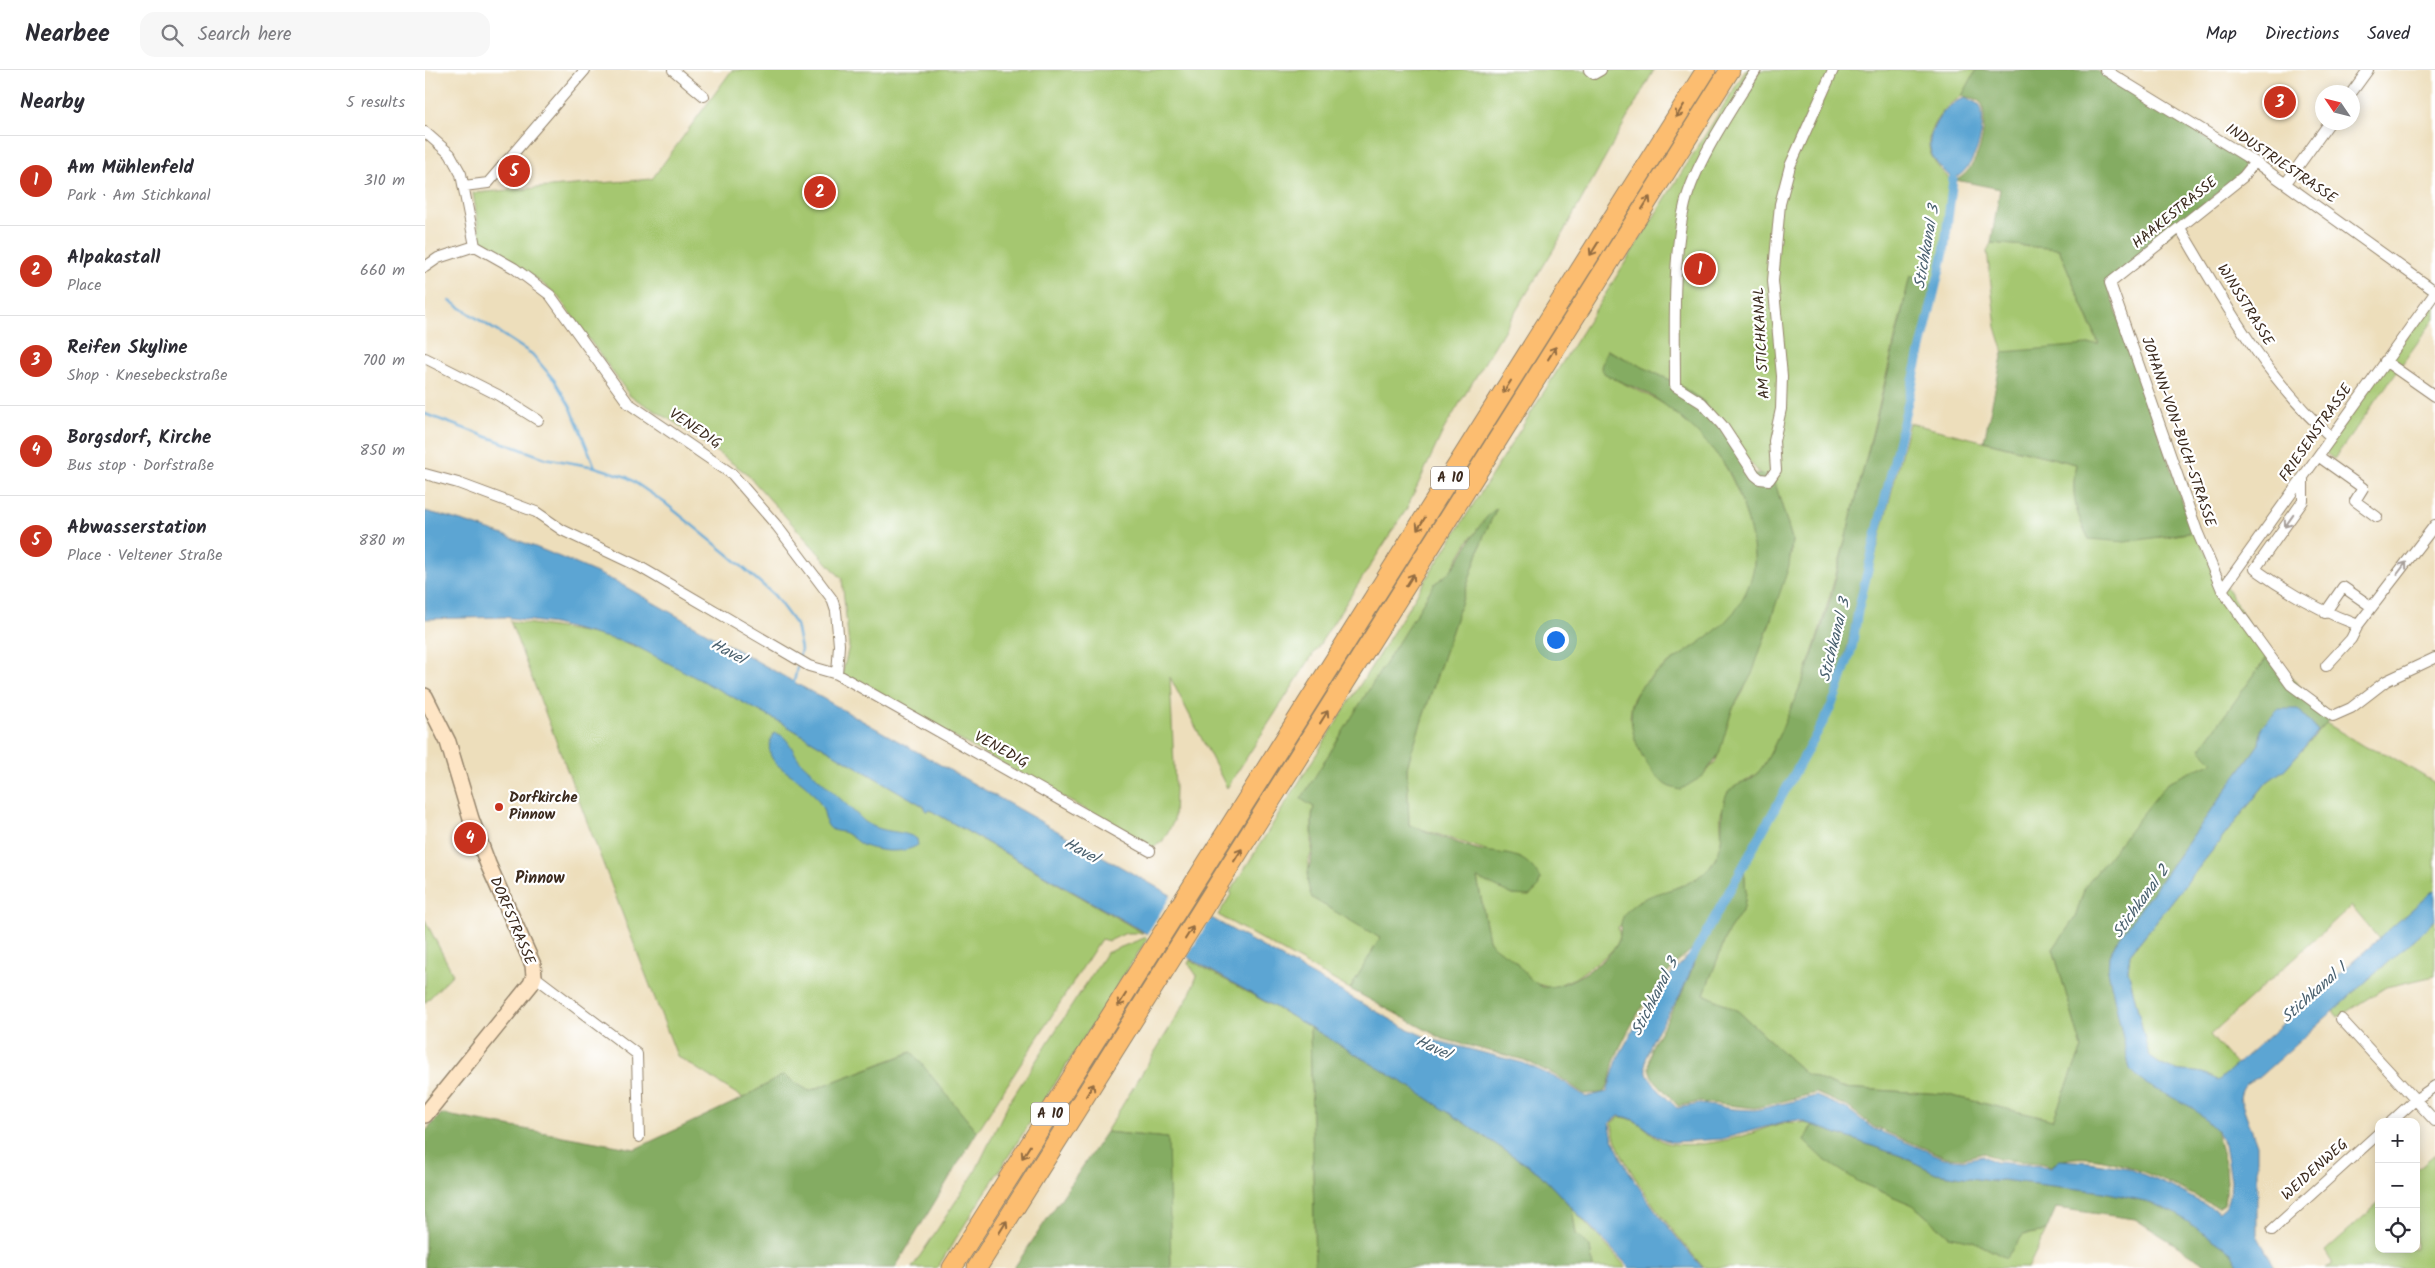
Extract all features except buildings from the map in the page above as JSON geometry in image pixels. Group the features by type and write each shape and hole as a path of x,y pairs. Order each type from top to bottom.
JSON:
{"highway":[{"name":"A 10","path":"952,1268 1706,70"},
{"name":"A 10","path":"977,1268 1730,70"}],"main road":[{"name":"DORFSTRASSE","path":"425,696 448,742 471,819 533,965 534,976"},
{"path":"425,1115 531,984 534,976"}],"street":[{"path":"464,186 489,183 585,70"},
{"path":"673,70 704,96"},
{"path":"1589,70 1594,74 1601,70"},
{"name":"AM STICHKANAL","path":"1755,70 1701,164 1685,204 1678,258 1675,386 1702,403 1726,430 1755,475 1760,479 1769,480 1777,470 1774,441 1782,390 1773,281 1780,204 1790,166 1833,70"},
{"name":"INDUSTRIESTRASSE","path":"2105,70 2255,162 2435,292"},
{"path":"2357,85 2368,70"},
{"path":"2286,183 2324,130"},
{"path":"425,132 451,154 461,174 475,246 439,258 425,267"},
{"name":"HAAKESTRASSE","path":"2110,283 2243,177 2255,162"},
{"name":"WINSSTRASSE","path":"2180,228 2251,346 2312,420 2331,437"},
{"name":"VENEDIG","path":"475,246 514,268 550,295 628,403 732,474 777,526 832,598 836,611 839,645 837,674"},
{"name":"JOHANN-VON-BUCH-STRASSE","path":"2110,283 2197,531 2222,590 2291,685 2333,716 2351,708 2387,681 2435,658"},
{"name":"FRIESENSTRASSE","path":"2222,590 2435,292"},
{"path":"425,358 497,395 538,420"},
{"path":"2385,361 2435,396"},
{"path":"2318,456 2363,488 2355,501 2377,517"},
{"name":"VENEDIG","path":"425,474 458,483 536,512 562,530 640,567 809,666 837,674 1150,851"},
{"path":"2303,477 2303,501 2255,569 2291,596 2325,613 2358,625"},
{"path":"2326,666 2351,639 2358,625 2435,525"},
{"path":"2325,613 2343,587 2372,607"},
{"name":"DORFSTRASSE","path":"534,976 637,1054 639,1137"},
{"path":"2341,1018 2435,1121"},
{"path":"2395,1118 2415,1100 2435,1086"},
{"name":"WEIDENWEG","path":"2272,1230 2375,1137"}],"green space":[{"path":"732,70 1654,70 1555,247 1444,429 1406,510 1227,788 1170,677 1175,788 1174,821 1162,842 1153,847 842,675 849,646 842,579 746,473 674,422 630,396 557,295 530,274 481,243 473,193 652,179"},
{"path":"1746,70 1976,70 1963,94 1939,116 1930,134 1930,152 1934,161 1950,179 1941,250 1933,285 1910,276 1848,529 1822,622 1802,683 1776,742 1761,770 1730,794 1726,800 1721,814 1721,839 1718,854 1706,870 1694,880 1667,891 1647,904 1618,927 1620,937 1616,946 1607,955 1575,978 1551,988 1534,983 1521,971 1516,962 1494,948 1489,940 1477,877 1513,895 1529,896 1538,888 1540,879 1486,850 1409,825 1407,768 1411,753 1484,535 1496,509 1469,540 1447,577 1435,583 1302,799 1314,807 1312,815 1312,851 1308,863 1312,898 1381,938 1350,989 1218,915 1232,893 1230,892","holes":["1607,350 1678,384 1765,479 1773,477 1792,539 1791,555 1767,632 1743,692 1732,710 1716,761 1703,776 1630,718 1632,703 1640,688 1649,679 1672,661 1708,638 1736,610 1746,594 1753,576 1753,545 1748,519 1734,483 1712,448 1688,424 1665,405 1604,373 1601,367"]},
{"path":"1976,70 2096,70 2248,163 2239,175 2108,287 2193,532 2125,542 2089,539 2080,520 2075,503 2076,464 1984,441 2003,352 2099,344 2059,249 1991,243 2000,189 1956,180 1964,175 1976,158 1983,135 1984,113 1982,104 1976,99 1962,96"},
{"path":"1991,243 2059,249 2099,345 2004,353 1996,327 1987,251"},
{"path":"1910,275 1933,285 1846,651 1830,702 1825,715 1696,946 1660,982 1632,1024 1615,1059 1605,1091 1602,1093 1584,1094 1561,1078 1524,1060 1443,1039 1350,989 1380,938 1312,898 1309,890 1308,873 1313,849 1312,818 1314,807 1301,799 1435,583 1453,567 1480,525 1497,508 1484,535 1411,753 1407,768 1409,825 1476,849 1513,855 1534,869 1540,879 1538,888 1529,896 1513,895 1477,878 1489,940 1495,947 1510,957 1531,979 1543,987 1562,984 1593,968 1616,946 1620,938 1622,920 1635,903 1691,881 1712,864 1720,847 1722,812 1727,794 1735,786 1755,776 1766,761 1792,706 1818,640 1832,593 1877,417"},
{"path":"2431,302 2435,305 2435,318 2334,459 2324,452"},
{"path":"1607,350 1678,384 1703,401 1755,474 1773,476 1792,539 1789,566 1752,674 1732,710 1719,754 1703,776 1680,790 1668,786 1656,776 1640,752 1632,723 1632,709 1635,696 1654,675 1713,633 1734,612 1746,592 1752,577 1754,561 1751,535 1734,482 1723,462 1696,432 1664,405 1649,394 1604,373 1601,367"},
{"path":"1909,423 2076,464 2075,503 2080,520 2089,539 2166,537 2193,532 2268,656 2201,748 2213,762 2085,887 2075,918 2053,949 2082,1048 2053,1120 1944,1094 1841,1088 1806,1074 1738,1011 1704,994 1728,932 1744,908 1746,892 1744,869 1839,697 1855,649 1861,613"},
{"path":"510,621 599,635 651,653 780,722 925,807 926,811 930,810 1143,933 1126,933 1109,941 1101,939 977,1132 911,1052 809,1091 783,1075 743,1098 677,1056"},
{"path":"2268,656 2332,717 2318,731 2298,709 2262,726 2259,744 2115,944 2109,956 2108,971 2130,1069 2193,1108 2216,1130 2226,1167 2227,1182 2224,1204 2218,1208 2135,1169 2089,1158 2068,1159 2051,1166 1997,1159 1984,1153 1963,1158 1946,1157 1874,1127 1848,1107 1816,1093 1755,1108 1700,1102 1678,1106 1652,1077 1649,1068 1651,1048 1682,993 1701,947 1744,869 1746,892 1744,908 1728,932 1704,994 1738,1011 1806,1074 1841,1088 1944,1094 2053,1120 2082,1048 2053,949 2075,918 2085,887 2168,782 2213,762 2200,749"},
{"path":"2326,723 2365,747 2387,754 2435,783 2435,889 2379,939 2351,906 2210,1035 2236,1065 2218,1081 2205,1074 2176,1070 2164,1066 2149,1056 2128,970 2130,954 2267,782 2285,769"},
{"path":"425,920 453,974 425,1003"},
{"path":"2435,920 2435,976 2386,987 2338,1017 2333,1011"},
{"path":"1149,936 937,1268 912,1268 975,1172 1008,1104 1106,953"},
{"path":"1190,960 1310,1027 1315,1268 1171,1268 1167,1138 1106,1132 1189,996 1197,976 1188,963"},
{"path":"1310,1027 1412,1088 1539,1173 1572,1208 1576,1234 1590,1247 1593,1268 1315,1268"},
{"path":"912,1052 977,1132 895,1268 425,1268 425,1132 441,1114 635,1149 743,1098 783,1075 809,1091"},
{"path":"1620,1117 1636,1122 1666,1143 1681,1145 1728,1140 1791,1122 1812,1125 1804,1141 1859,1182 1913,1205 1949,1236 1973,1241 2006,1258 2023,1235 2046,1231 2028,1268 1704,1268 1664,1219 1623,1157 1615,1139 1612,1123"},
{"path":"1812,1125 1901,1156 1936,1173 1991,1181 2002,1180 2104,1192 2145,1201 2175,1213 2231,1252 2240,1268 2212,1268 2135,1219 2056,1208 2046,1231 2023,1235 2006,1258 1973,1241 1949,1236 1913,1205 1859,1182 1823,1159 1804,1141"},
{"path":"1106,1132 1168,1138 1171,1268 1014,1268"},
{"path":"2435,1154 2435,1268 2326,1268 2333,1264 2325,1251 2375,1207 2375,1253 2420,1253 2420,1167"},
{"path":"1572,1208 1627,1268 1593,1268 1590,1247 1576,1234"}],"water":[{"path":"1967,98 1980,105 1982,114 1981,136 1968,167 1953,179 1940,167 1932,156 1931,135 1939,118 1945,111 1952,104"},
{"name":"Havel","path":"425,511 475,525 523,542 617,582 1404,1027 1430,1039 1523,1063 1561,1080 1586,1097 1607,1092 1618,1057 1656,990 1696,948 1698,950 1684,988 1658,1030 1648,1050 1646,1060 1646,1069 1651,1080 1677,1108 1700,1104 1755,1110 1816,1096 1847,1109 1874,1129 1944,1158 1963,1160 1983,1156 1995,1162 2051,1167 2060,1160 2128,1168 2170,1186 2219,1212 2226,1206 2230,1192 2231,1180 2225,1145 2216,1130 2193,1108 2144,1083 2130,1069 2108,971 2109,956 2115,944 2259,744 2262,726 2279,709 2298,709 2318,731 2285,769 2267,782 2130,954 2128,970 2149,1056 2166,1067 2205,1074 2218,1081 2435,889 2435,920 2258,1078 2251,1081 2242,1090 2240,1098 2257,1145 2257,1235 2275,1268 2240,1268 2231,1252 2175,1213 2145,1201 2104,1192 2002,1180 1991,1181 1936,1173 1901,1156 1798,1120 1783,1122 1722,1139 1673,1142 1659,1137 1634,1120 1619,1116 1610,1123 1613,1139 1621,1158 1647,1199 1703,1268 1630,1268 1539,1173 1412,1088 1310,1027 930,810 926,811 925,807 780,722 632,644 554,624 505,617 425,619"},
{"path":"774,733 787,740 802,763 864,821 878,828 911,836 917,839 918,845 898,851 876,849 862,845 845,833 831,829 823,809 812,792 773,760 770,753 770,744"}],"pier":[{"path":"1173,892 1213,915 1185,960 1145,937"}],"waterway":[{"name":"Stichkanal 3","path":"1692,958 1827,715 1852,648 1858,611 1944,252 1953,179"},
{"path":"450,301 532,354 555,381 571,408 595,467"},
{"path":"425,414 545,458 595,467 627,477 665,503 774,595 796,625 801,649 799,658"},
{"path":"794,682 798,663"}],"place":[{"name":"Reifen Skyline","path":"2280,102"},
{"name":"Abwasserstation","path":"514,171"},
{"name":"Alpakastall","path":"820,192"},
{"name":"Am Mühlenfeld","path":"1700,269"},
{"name":"Dorfkirche Pinnow","path":"499,807"},
{"name":"Borgsdorf, Kirche","path":"470,838"}],"district":[{"name":"Pinnow","path":"540,878"}],"water label":[{"name":"Stichkanal 2","path":"2141,902"},
{"name":"Stichkanal 1","path":"2314,993"}]}
